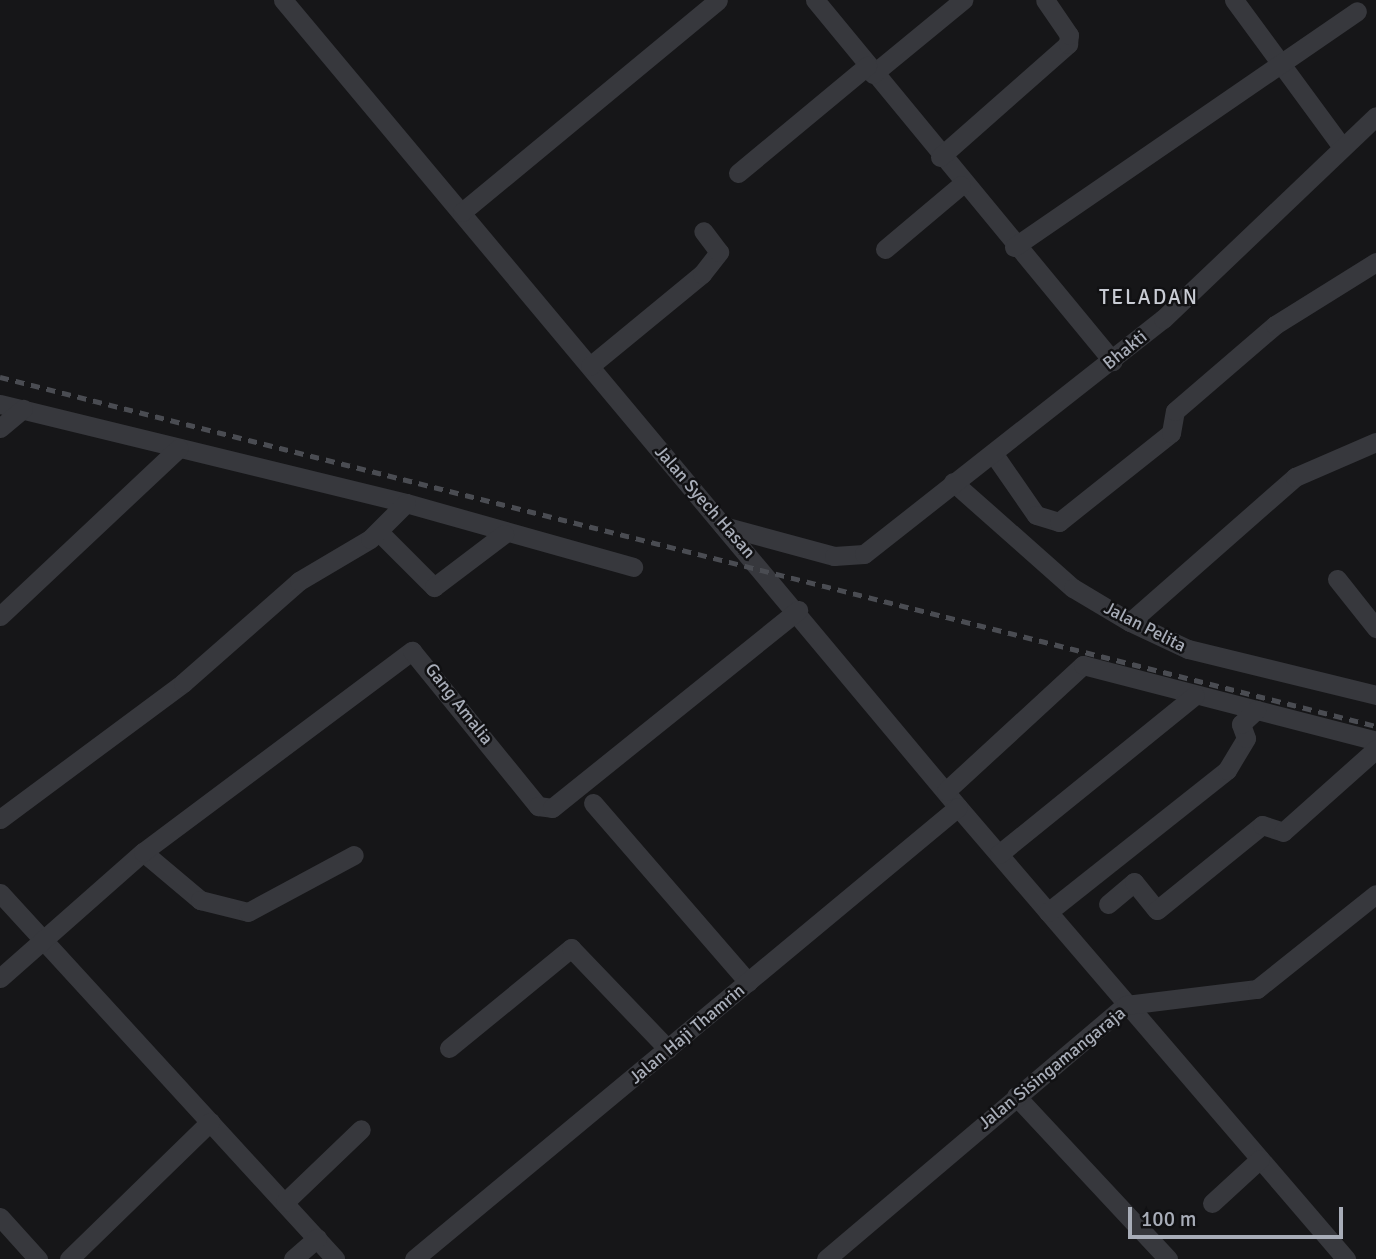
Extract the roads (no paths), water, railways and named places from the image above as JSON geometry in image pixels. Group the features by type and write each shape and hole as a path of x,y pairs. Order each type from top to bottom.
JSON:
{"street":[{"name":"Jalan Syech Hasan","path":"284,0 722,526 798,610 999,855 1346,1259"},
{"path":"462,212 718,0"},
{"path":"815,0 961,185 1113,361"},
{"path":"738,173 963,0"},
{"path":"940,157 1068,44 1069,35 1045,0"},
{"path":"1234,0 1342,147"},
{"path":"1014,247 1143,153 1283,66 1357,11"},
{"name":"Bhakti","path":"722,526 850,557 880,544 953,482 1113,361 1376,116"},
{"path":"885,250 961,185"},
{"path":"590,366 702,274 719,252 703,231"},
{"path":"993,453 1036,515 1059,522 1171,433 1175,411 1275,326 1376,262"},
{"path":"0,404 406,503 504,534 633,567"},
{"path":"0,428 23,409"},
{"path":"1130,622 1287,482 1376,442"},
{"path":"0,616 179,448"},
{"name":"Jalan Pelita","path":"953,482 1073,588 1130,622 1188,649 1376,694"},
{"path":"0,819 183,683 299,581 379,532 406,503"},
{"path":"379,532 434,587 504,534"},
{"path":"1338,579 1376,628"},
{"name":"Gang Amalia","path":"0,978 143,852 412,651 538,806 557,806 798,610"},
{"name":"Jalan Haji Thamrin","path":"414,1259 748,982 952,799 1079,666 1195,695"},
{"path":"999,855 1195,695 1376,740"},
{"path":"1048,912 1227,770 1246,738 1241,724 1256,710"},
{"path":"1108,905 1134,882 1157,910 1262,825 1283,832 1376,749"},
{"path":"593,803 748,982"},
{"path":"143,852 200,900 248,912 354,855"},
{"path":"0,893 335,1259"},
{"name":"Jalan Sisingamangaraja","path":"826,1259 1126,1004 1257,989 1376,894"},
{"path":"449,1048 571,948 668,1049"},
{"path":"1016,1096 1168,1259"},
{"path":"69,1259 210,1122"},
{"path":"285,1202 361,1129"},
{"path":"1212,1203 1260,1159"},
{"path":"0,1217 38,1259"},
{"path":"293,1259 317,1238"}],"railway":[{"path":"0,377 1376,726"}],"district":[{"name":"TELADAN","path":"1149,297"}]}
